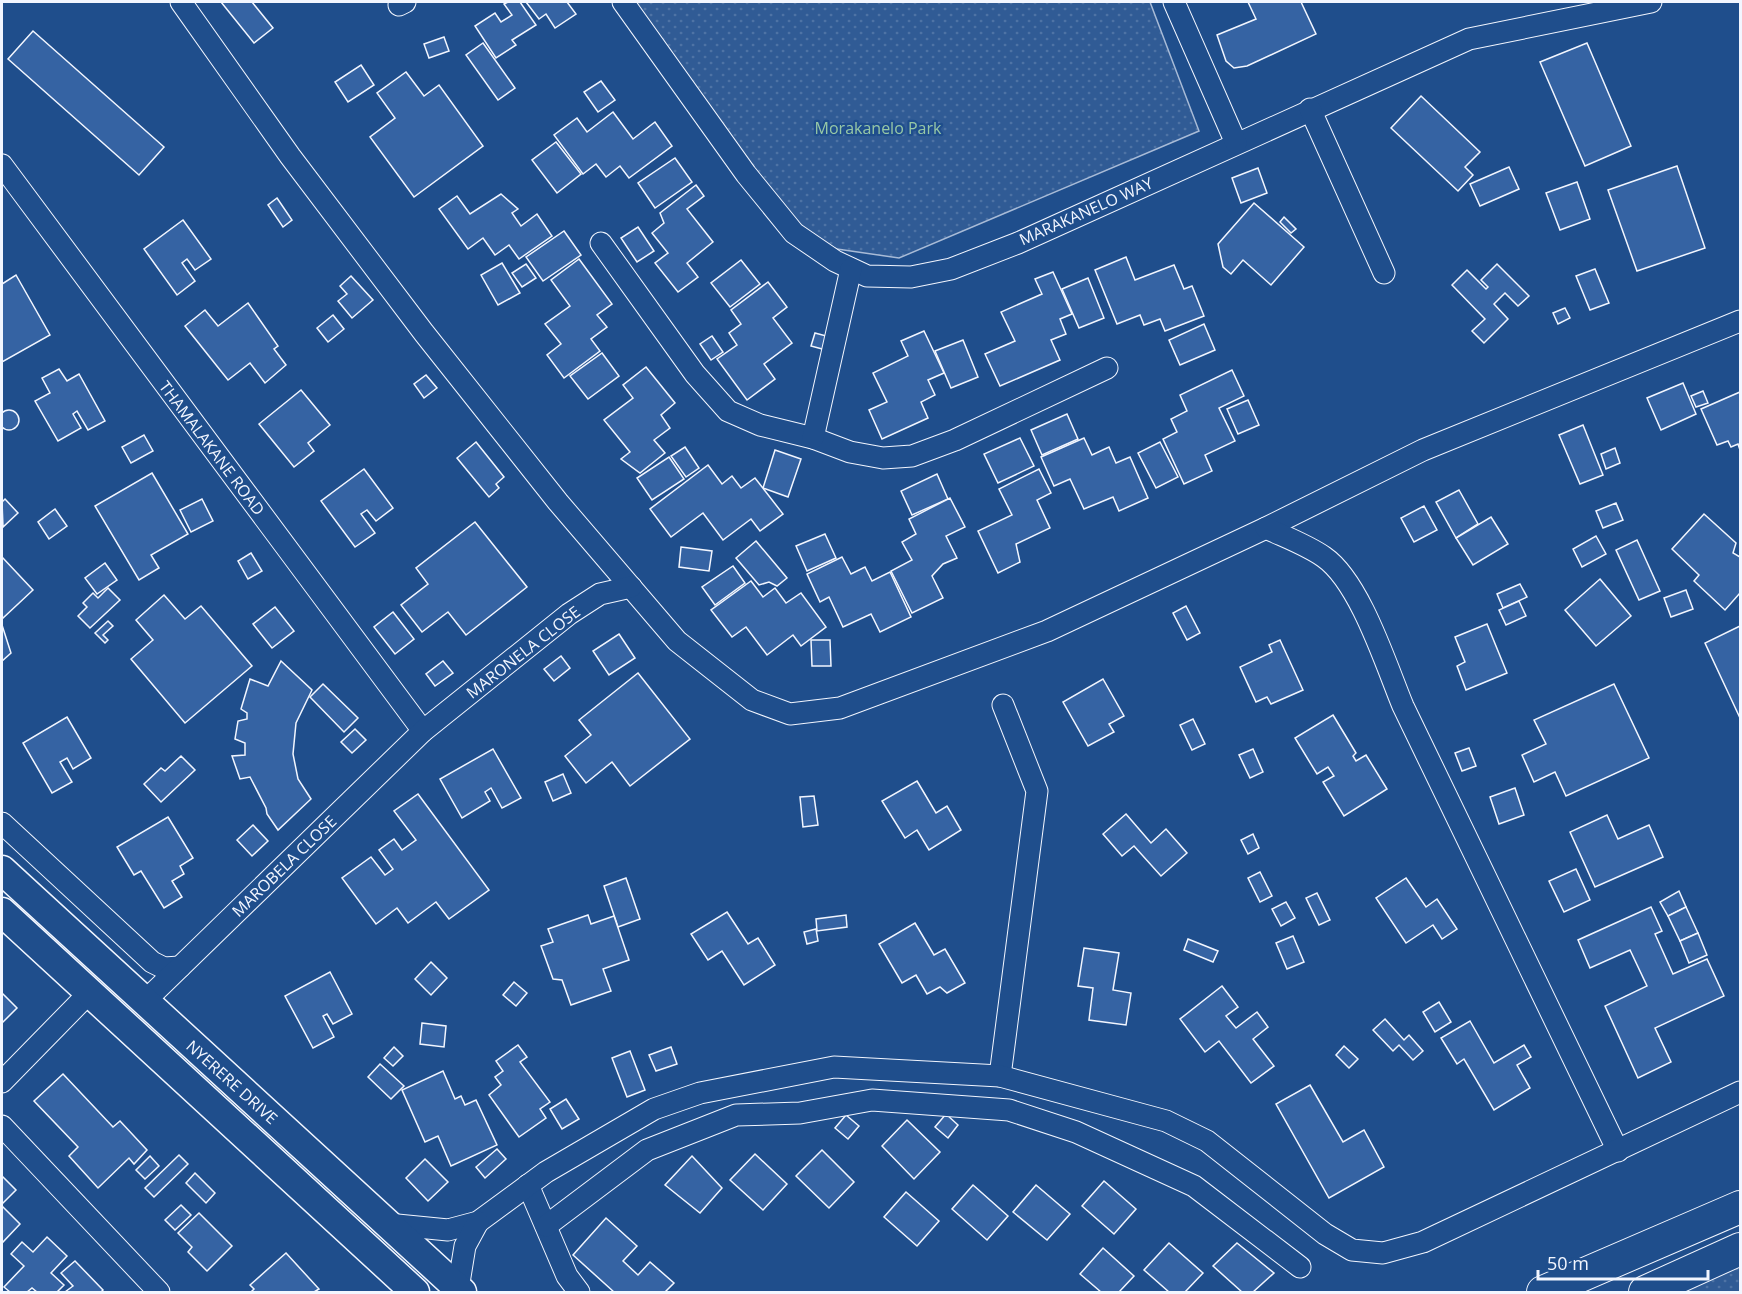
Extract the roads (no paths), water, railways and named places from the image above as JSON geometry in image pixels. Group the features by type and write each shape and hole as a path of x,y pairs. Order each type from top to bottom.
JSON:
{"main road":[{"name":"NYERERE DRIVE","path":"2,870 460,1291"},
{"name":"NYERERE DRIVE","path":"2,912 415,1293"},
{"path":"1543,1293 1740,1207"},
{"path":"1645,1293 1740,1249"}],"street":[{"path":"181,2 290,156 423,333 558,502 677,641 752,700 790,714 840,708 1047,631 1266,528 1423,450 1740,321"},
{"name":"MARAKANELO WAY","path":"623,2 746,174 794,233 835,261 867,276 911,277 951,269 1018,243 1469,39 1651,2"},
{"path":"1174,2 1236,143"},
{"path":"1310,109 1384,273"},
{"name":"THAMALAKANE ROAD","path":"2,165 423,731"},
{"path":"601,243 695,374 729,411 760,424 813,438 850,452 883,458 912,456 955,440 1107,368"},
{"path":"813,438 851,269"},
{"path":"1266,528 1324,556 1344,574 1376,640 1403,706 1618,1151"},
{"name":"MARONELA CLOSE","path":"423,731 569,614 600,594 631,587"},
{"path":"1000,1076 1037,791 1004,705"},
{"name":"MAROBELA CLOSE","path":"144,1002 423,731"},
{"path":"2,823 152,962 165,968 180,967"},
{"path":"2,1082 90,992"},
{"path":"387,1224 448,1230 478,1222 528,1185 654,1109 700,1093 834,1067 1000,1076 1166,1121 1207,1141 1325,1234 1352,1250 1383,1254 1423,1242 1740,1092"},
{"path":"546,1226 647,1150 736,1115 800,1113 872,1100 1009,1110 1076,1132 1194,1186 1300,1267"},
{"path":"2,1126 159,1293"},
{"path":"528,1185 567,1276 579,1293"},
{"path":"460,1291 465,1246 478,1222"}],"park label":[{"name":"Morakanelo Park","path":"878,128"}]}
